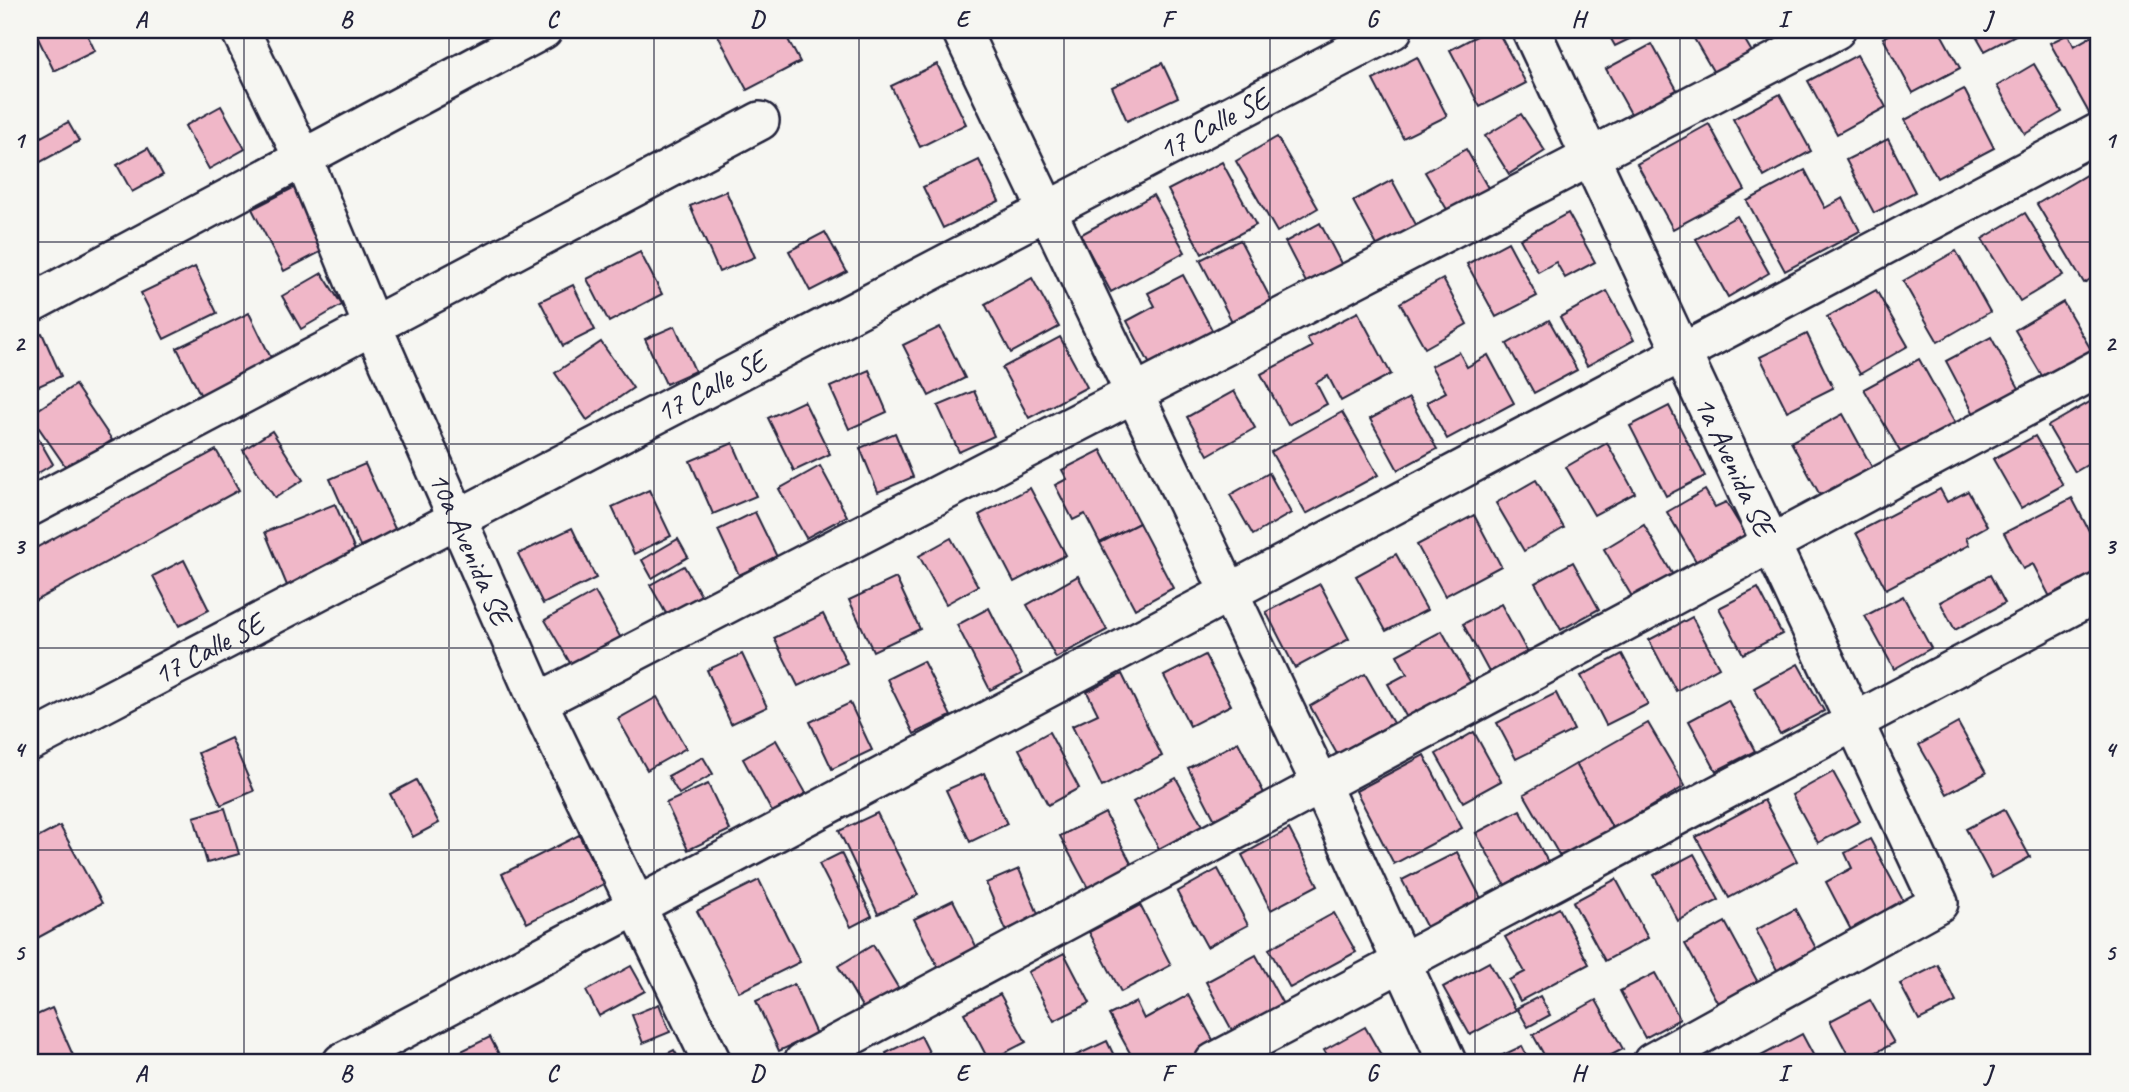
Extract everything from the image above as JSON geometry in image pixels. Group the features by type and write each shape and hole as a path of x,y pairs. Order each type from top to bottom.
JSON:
{"street":[{"name":"10a Avenida SE","path":"240,30 303,158 373,327 538,702 712,1062"},
{"path":"30,304 543,30"},
{"path":"961,30 1321,785 1447,1062"},
{"name":"17 Calle SE","path":"30,742 1393,30"},
{"name":"1a Avenida SE","path":"1531,30 1938,902 1652,1062"},
{"path":"538,702 1836,30"},
{"path":"30,507 760,121"},
{"path":"342,1062 2099,132"},
{"path":"803,1062 2099,368"},
{"path":"1214,1062 2099,592"}],"building":[{"path":"34,30 85,30 95,51 54,71"},
{"path":"715,30 783,30 800,62 747,90"},
{"path":"1488,30 1497,30 1526,83 1480,107 1450,50"},
{"path":"1606,30 1648,30 1615,46"},
{"path":"1689,30 1739,30 1755,57 1717,78"},
{"path":"1898,30 1939,30 1960,68 1913,93 1883,38"},
{"path":"1973,30 2025,30 1985,51"},
{"path":"2099,32 2099,107 2089,113 2050,43 2068,34 2074,46"},
{"path":"1652,44 1681,97 1635,121 1606,69"},
{"path":"1857,55 1886,107 1837,134 1808,81"},
{"path":"1417,57 1447,116 1403,138 1373,80"},
{"path":"1162,63 1178,97 1127,121 1112,87"},
{"path":"937,64 966,124 920,147 891,86"},
{"path":"2034,64 2062,112 2025,134 1997,86"},
{"path":"1964,89 1994,148 1937,178 1905,120"},
{"path":"1780,94 1811,151 1764,177 1733,119"},
{"path":"221,106 245,149 209,169 185,126"},
{"path":"1521,114 1545,151 1509,174 1485,136"},
{"path":"68,122 79,141 37,164 30,151 30,143"},
{"path":"1709,124 1745,190 1673,229 1637,164"},
{"path":"1277,137 1318,208 1277,232 1236,161"},
{"path":"1888,139 1915,192 1874,213 1846,160"},
{"path":"148,148 163,175 132,192 117,165"},
{"path":"1466,149 1492,195 1452,218 1425,172"},
{"path":"979,160 999,201 943,228 923,187"},
{"path":"1222,162 1256,225 1202,254 1168,190"},
{"path":"2096,169 2099,175 2099,274 2084,283 2037,204"},
{"path":"1805,170 1825,208 1843,198 1860,231 1785,271 1747,201"},
{"path":"1392,180 1420,232 1381,253 1353,201"},
{"path":"295,187 326,249 284,271 252,209"},
{"path":"726,191 755,257 719,272 690,206"},
{"path":"1153,195 1185,252 1111,292 1080,235"},
{"path":"1568,213 1595,262 1565,278 1556,262 1538,272 1520,239"},
{"path":"2025,213 2063,275 2020,301 1982,239"},
{"path":"1737,216 1769,273 1728,297 1696,239"},
{"path":"1320,223 1346,273 1311,292 1285,242"},
{"path":"825,232 847,272 810,291 789,251"},
{"path":"1240,240 1278,313 1238,333 1200,260"},
{"path":"1508,242 1537,296 1496,317 1467,264"},
{"path":"1956,251 1990,312 1938,342 1903,281"},
{"path":"640,252 662,294 609,322 587,279"},
{"path":"195,267 217,313 164,339 141,293"},
{"path":"322,273 342,305 301,329 282,296"},
{"path":"1183,275 1219,343 1156,376 1127,321 1155,306 1148,293"},
{"path":"1032,278 1059,327 1011,353 985,304"},
{"path":"1443,279 1467,324 1425,348 1400,303"},
{"path":"573,285 595,330 563,346 540,301"},
{"path":"1876,290 1908,346 1860,374 1827,317"},
{"path":"1607,291 1634,340 1587,366 1560,317"},
{"path":"2063,302 2093,353 2045,381 2015,330"},
{"path":"1358,312 1391,374 1341,401 1328,376 1316,383 1327,404 1288,425 1261,374 1312,347 1307,338"},
{"path":"249,313 274,364 203,400 177,348"},
{"path":"1549,320 1577,370 1534,393 1507,344"},
{"path":"675,326 695,371 666,384 645,339"},
{"path":"940,327 965,378 929,396 903,345"},
{"path":"42,333 61,376 30,390 30,338"},
{"path":"1807,334 1833,388 1787,411 1760,357"},
{"path":"1060,337 1087,387 1029,418 1002,368"},
{"path":"1991,337 2020,390 1974,414 1946,361"},
{"path":"601,342 633,388 587,420 555,373"},
{"path":"1459,352 1467,367 1488,355 1514,403 1447,439 1427,402 1446,392 1431,366"},
{"path":"1919,359 1956,425 1902,455 1864,389"},
{"path":"869,370 887,412 849,429 830,387"},
{"path":"75,385 112,440 68,470 30,415"},
{"path":"974,391 994,436 959,452 938,406"},
{"path":"1234,391 1255,428 1208,455 1187,417"},
{"path":"1409,398 1437,449 1398,470 1370,419"},
{"path":"2097,398 2099,458 2075,472 2048,426"},
{"path":"804,401 830,454 794,471 768,418"},
{"path":"1669,406 1705,476 1666,496 1630,426"},
{"path":"1342,412 1378,475 1306,514 1271,452"},
{"path":"1843,414 1873,469 1821,497 1791,442"},
{"path":"30,424 53,464 30,478"},
{"path":"272,431 303,480 275,498 243,450"},
{"path":"895,433 913,477 878,492 860,448"},
{"path":"2035,436 2063,485 2021,508 1993,459"},
{"path":"733,443 756,496 713,514 690,461"},
{"path":"1607,443 1635,493 1594,515 1566,467"},
{"path":"216,450 239,490 35,601 30,592 30,551"},
{"path":"1101,450 1139,523 1100,543 1085,514 1073,520 1055,485 1067,479 1062,470"},
{"path":"365,464 396,531 360,546 330,479"},
{"path":"820,466 847,516 806,538 779,489"},
{"path":"1269,473 1291,513 1253,535 1230,495"},
{"path":"1536,480 1564,528 1524,551 1496,503"},
{"path":"1030,488 1066,555 1014,582 979,515"},
{"path":"1940,489 1947,502 1968,491 1987,526 1966,538 1969,545 1886,589 1856,533"},
{"path":"649,490 671,536 634,554 612,507"},
{"path":"1705,490 1715,507 1726,502 1746,535 1697,563 1667,512"},
{"path":"2072,498 2099,550 2099,574 2051,599 2033,564 2023,569 2004,533"},
{"path":"335,504 359,560 288,588 265,532"},
{"path":"755,512 777,557 739,575 718,530"},
{"path":"1474,515 1501,566 1445,596 1417,545"},
{"path":"1139,523 1173,588 1135,609 1100,543"},
{"path":"1644,525 1674,577 1634,600 1604,549"},
{"path":"572,528 596,578 543,604 518,554"},
{"path":"951,538 978,586 946,604 919,556"},
{"path":"678,539 688,557 652,578 642,560"},
{"path":"1396,554 1427,610 1386,631 1356,576"},
{"path":"184,560 209,610 179,626 153,576"},
{"path":"1573,562 1599,609 1561,630 1535,583"},
{"path":"684,566 702,597 668,617 650,585"},
{"path":"1990,575 2005,603 1955,630 1940,602"},
{"path":"1078,576 1107,630 1056,658 1027,605"},
{"path":"896,578 920,629 873,651 849,600"},
{"path":"1320,584 1349,639 1295,668 1266,612"},
{"path":"1758,588 1782,634 1743,654 1719,608"},
{"path":"595,592 622,640 573,668 545,620"},
{"path":"1903,596 1931,648 1894,669 1865,616"},
{"path":"1501,604 1528,653 1490,674 1463,624"},
{"path":"989,608 1022,674 990,690 957,625"},
{"path":"823,614 847,663 798,686 774,638"},
{"path":"1692,617 1719,667 1676,691 1649,640"},
{"path":"1442,631 1471,683 1407,718 1388,684 1407,674 1397,655"},
{"path":"742,654 767,707 731,724 707,670"},
{"path":"1622,654 1648,704 1606,725 1581,676"},
{"path":"1205,655 1231,705 1190,726 1164,676"},
{"path":"923,661 951,716 914,734 887,679"},
{"path":"1798,664 1824,711 1780,734 1754,688"},
{"path":"1122,674 1162,756 1102,787 1072,726 1098,714 1087,692"},
{"path":"1365,674 1393,723 1337,754 1310,706"},
{"path":"1556,693 1574,730 1516,759 1497,723"},
{"path":"657,697 686,748 647,770 618,719"},
{"path":"1728,700 1755,751 1716,771 1689,721"},
{"path":"850,703 872,750 832,769 810,722"},
{"path":"1648,723 1685,786 1613,829 1576,764"},
{"path":"1958,723 1986,773 1947,794 1919,745"},
{"path":"1049,732 1079,788 1048,805 1019,749"},
{"path":"1474,732 1501,781 1463,802 1436,754"},
{"path":"231,738 254,791 221,805 198,753"},
{"path":"776,740 806,793 772,812 743,759"},
{"path":"1238,742 1267,799 1217,824 1188,768"},
{"path":"1424,755 1462,828 1394,864 1356,791"},
{"path":"703,757 713,774 679,794 668,776"},
{"path":"1576,764 1613,829 1561,858 1524,794"},
{"path":"1833,772 1860,821 1818,843 1792,795"},
{"path":"984,773 1007,824 970,842 946,790"},
{"path":"1176,778 1205,831 1162,854 1133,802"},
{"path":"416,780 439,823 413,837 390,794"},
{"path":"708,784 730,830 688,850 666,803"},
{"path":"1764,800 1797,861 1729,898 1696,837"},
{"path":"225,808 239,854 207,863 194,817"},
{"path":"2004,809 2030,857 1992,878 1966,829"},
{"path":"1520,810 1548,862 1505,885 1476,833"},
{"path":"877,813 918,895 878,914 839,831"},
{"path":"1105,813 1133,867 1089,890 1060,836"},
{"path":"60,826 102,903 30,942 30,842"},
{"path":"1289,829 1318,885 1271,910 1242,855"},
{"path":"579,835 604,884 527,923 502,874"},
{"path":"1870,839 1905,904 1852,932 1826,882 1852,868 1845,853"},
{"path":"1457,852 1483,902 1428,930 1402,880"},
{"path":"841,853 872,916 851,927 819,864"},
{"path":"1694,854 1719,900 1678,921 1654,875"},
{"path":"1019,869 1039,916 1006,930 986,883"},
{"path":"1218,869 1248,925 1207,947 1177,892"},
{"path":"1616,879 1648,938 1605,961 1573,902"},
{"path":"759,880 800,962 739,992 697,911"},
{"path":"953,900 981,956 942,975 914,919"},
{"path":"1140,905 1171,965 1121,992 1089,932"},
{"path":"1559,908 1589,964 1520,1001 1509,980 1525,972 1505,937"},
{"path":"1795,909 1818,952 1778,972 1756,930"},
{"path":"1334,913 1356,952 1290,988 1269,949"},
{"path":"1725,922 1761,988 1721,1009 1685,944"},
{"path":"873,945 899,989 864,1010 838,966"},
{"path":"1064,953 1090,1003 1054,1021 1028,972"},
{"path":"1256,955 1284,1006 1234,1034 1206,982"},
{"path":"1489,962 1516,1010 1470,1035 1443,987"},
{"path":"1938,965 1956,1002 1919,1020 1900,984"},
{"path":"631,966 645,991 599,1016 586,991"},
{"path":"1655,973 1680,1019 1645,1038 1620,991"},
{"path":"794,984 816,1034 779,1051 756,1001"},
{"path":"1000,994 1026,1042 989,1061 964,1013"},
{"path":"1188,995 1222,1056 1211,1062 1135,1062 1109,1015 1136,1002 1144,1019"},
{"path":"1540,996 1550,1015 1528,1027 1517,1008"},
{"path":"1596,1000 1623,1049 1598,1062 1548,1062 1533,1035"},
{"path":"1870,1000 1894,1043 1858,1062 1852,1062 1830,1021"},
{"path":"659,1004 670,1032 643,1043 632,1015"},
{"path":"52,1008 76,1062 30,1062 30,1018"},
{"path":"1365,1027 1385,1062 1331,1062 1324,1050"},
{"path":"1802,1034 1817,1062 1764,1062 1761,1056"},
{"path":"921,1036 934,1062 890,1062 886,1053"},
{"path":"490,1037 503,1062 444,1062 443,1060"},
{"path":"1107,1041 1117,1062 1062,1062"},
{"path":"1522,1046 1530,1062 1488,1062"},
{"path":"674,1050 681,1062 651,1062"}]}
